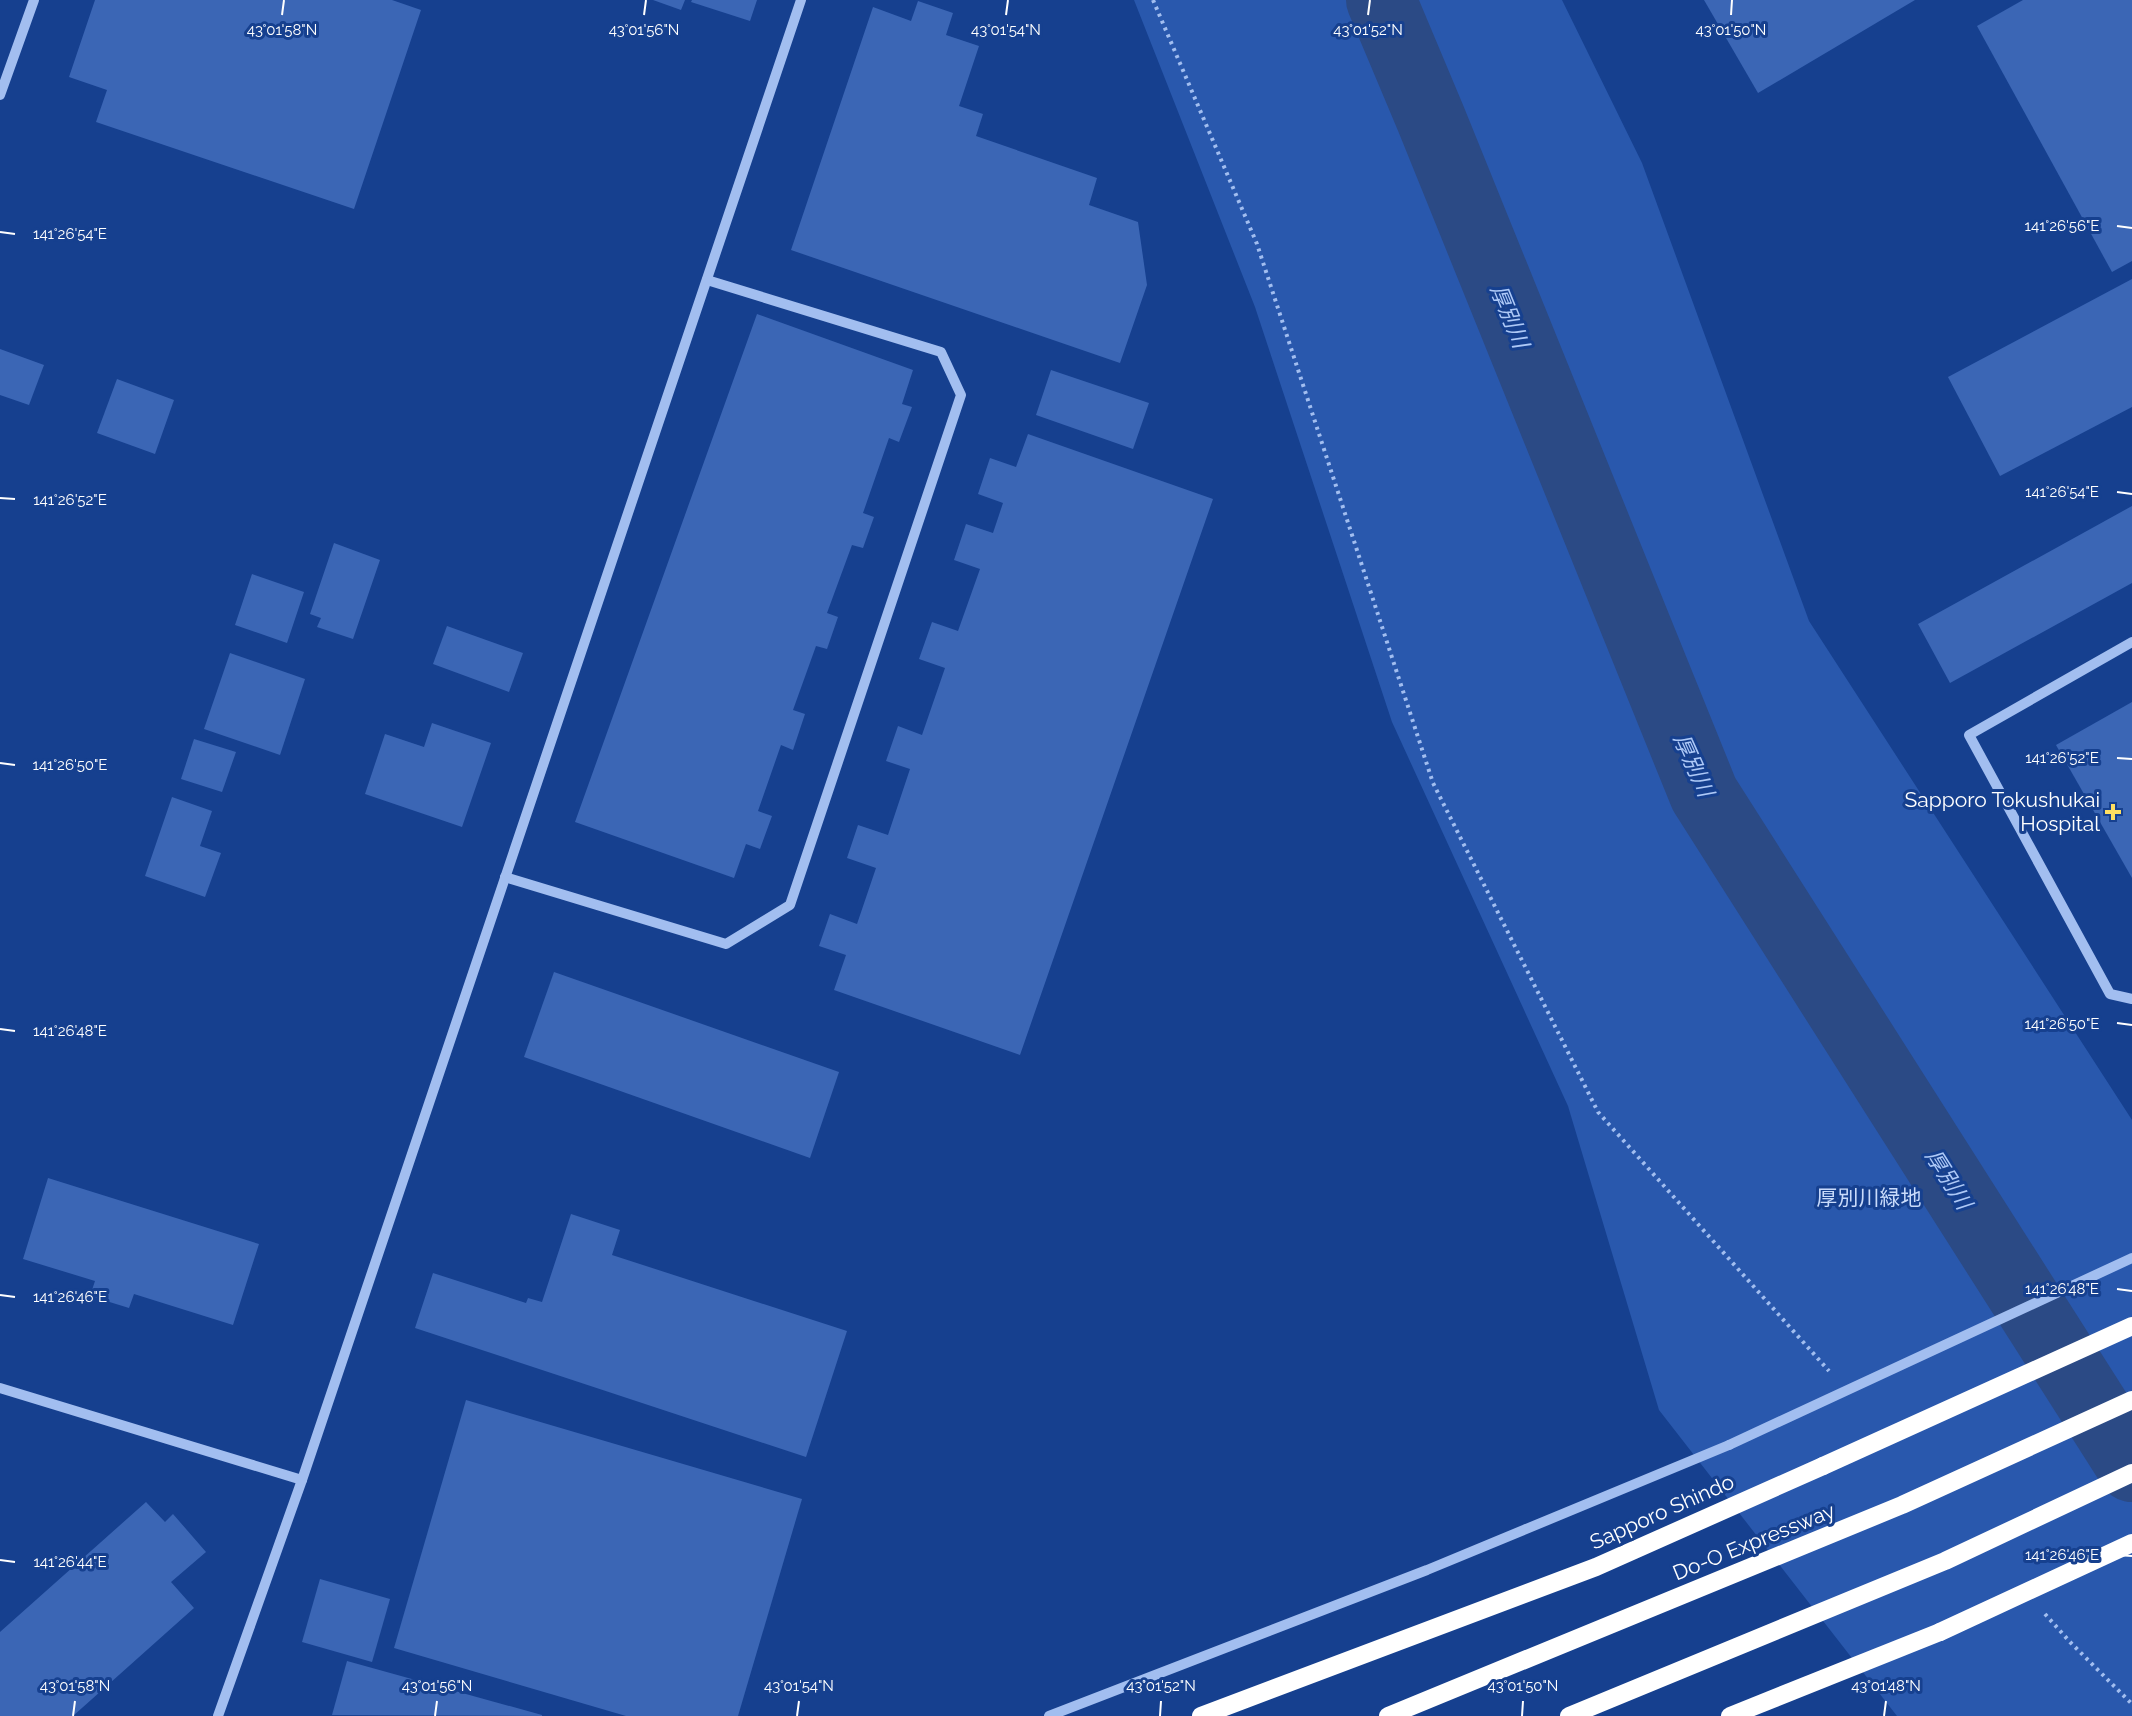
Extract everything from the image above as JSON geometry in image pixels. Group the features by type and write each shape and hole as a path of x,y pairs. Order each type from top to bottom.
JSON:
{"highway":[{"name":"Sapporo Shindo","path":"1201,1716 1596,1567 2132,1326"},
{"name":"Do-O Expressway","path":"1388,1716 1902,1505 2132,1400"},
{"path":"1569,1716 1945,1561 2132,1473"},
{"path":"1730,1716 1940,1632 2132,1543"}],"street":[{"path":"0,95 34,0"},
{"path":"218,1716 302,1480 801,0"},
{"path":"505,877 726,944 790,905 794,894 961,395 941,351 707,280"},
{"path":"2132,642 1969,735 2110,994 2132,999"},
{"path":"1049,1716 1427,1570 1729,1445 2132,1258"},
{"path":"0,1389 302,1480"}],"path":[{"path":"1153,0 1257,244 1433,783 1598,1112 1834,1377"},
{"path":"2038,1606 2070,1642 2132,1704"}],"green space":[{"name":"厚別川緑地","path":"1134,0 1562,0 1642,163 1809,621 2132,1120 2132,1716 1897,1716 1659,1410 1568,1106 1392,722 1255,307"}],"building":[{"path":"95,0 392,0 421,10 354,209 96,122 107,90 69,77"},
{"path":"653,0 685,0 681,10"},
{"path":"692,0 757,0 750,21 691,2"},
{"path":"1704,0 1915,0 1758,93"},
{"path":"2023,0 2132,0 2132,261 2112,272 1977,26"},
{"path":"918,1 953,13 946,35 979,46 959,106 983,114 976,136 1097,178 1089,205 1138,222 1147,285 1120,363 791,250 873,7 911,21"},
{"path":"2132,279 2132,407 2000,476 1948,377"},
{"path":"757,314 913,370 902,404 912,407 899,442 889,438 863,513 874,517 863,548 852,545 827,613 838,617 827,649 816,646 793,710 805,714 793,750 781,745 758,811 772,816 760,849 746,844 734,878 575,822"},
{"path":"0,349 44,365 29,405 0,395"},
{"path":"1051,370 1149,403 1133,449 1036,415"},
{"path":"117,379 174,400 155,454 97,433"},
{"path":"1028,434 1213,499 1020,1055 834,990 846,955 819,946 830,914 857,924 876,868 847,858 858,825 888,835 910,769 886,761 898,726 922,735 945,668 919,659 932,622 958,631 980,569 954,560 966,524 993,533 1003,503 978,494 990,458 1016,467"},
{"path":"2132,506 2132,583 1950,683 1918,624"},
{"path":"334,543 380,560 353,639 317,627 321,618 310,614"},
{"path":"252,574 304,592 287,643 235,625"},
{"path":"447,626 523,653 509,692 433,664"},
{"path":"230,653 305,679 280,755 204,729"},
{"name":"Sapporo Tokushukai Hospital","path":"2132,702 2132,878 2056,745"},
{"path":"432,723 491,743 462,827 365,794 385,734 424,747"},
{"path":"194,739 236,752 222,792 181,779"},
{"path":"172,797 212,811 200,846 221,853 205,897 145,876"},
{"path":"554,972 839,1072 810,1158 524,1057"},
{"path":"48,1178 259,1244 233,1325 134,1294 129,1308 90,1296 95,1281 23,1259"},
{"path":"571,1214 620,1230 612,1255 847,1331 806,1457 415,1328 433,1273 526,1303 528,1298 542,1302"},
{"path":"466,1400 802,1499 738,1716 626,1716 394,1648"},
{"path":"146,1502 165,1522 173,1514 206,1552 171,1582 194,1608 73,1716 0,1716 0,1632"},
{"path":"320,1579 390,1599 372,1662 302,1642"},
{"path":"347,1661 542,1715 542,1716 332,1715"}],"waterway":[{"name":"厚別川","path":"1381,0 1704,794 2132,1467"}],"place":[{"name":"Sapporo Tokushukai Hospital","path":"2113,812"}]}
